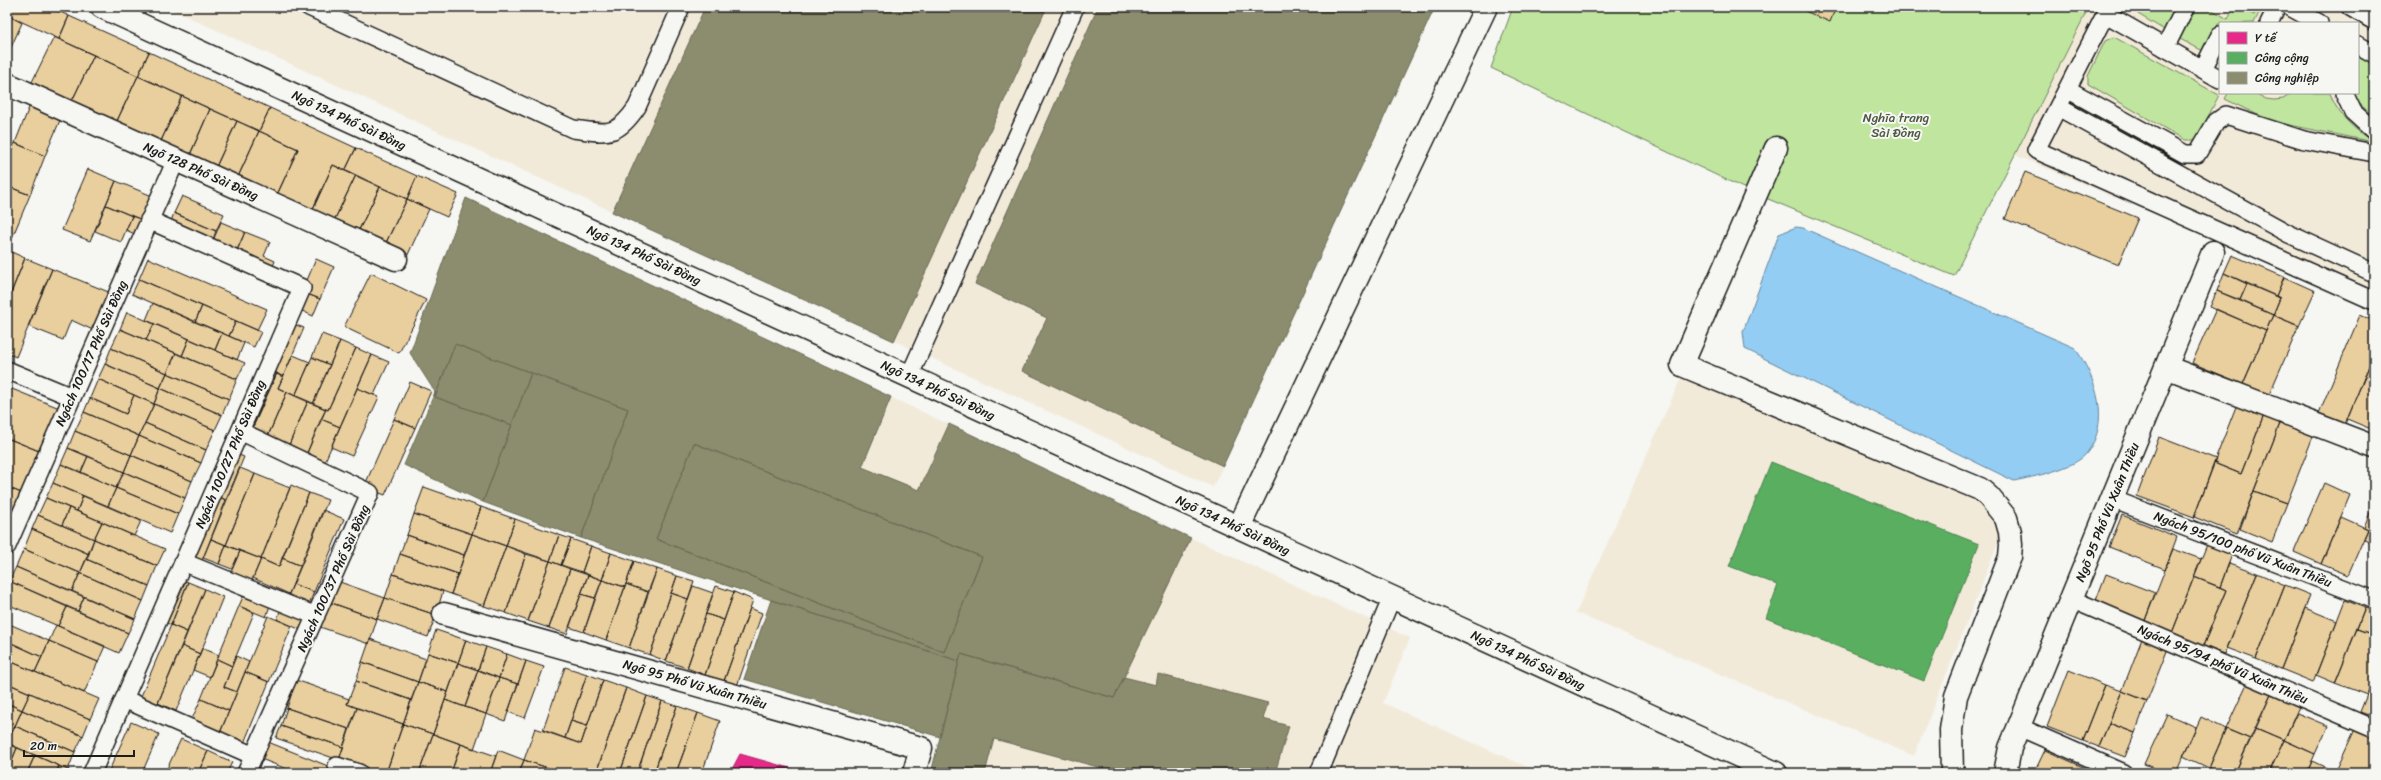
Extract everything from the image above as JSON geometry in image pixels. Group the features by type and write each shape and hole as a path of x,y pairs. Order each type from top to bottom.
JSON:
{"street":[{"name":"Ngõ 134 Phố Sài Đồng","path":"102,7 1392,597 1767,771"},
{"path":"1239,528 1486,7"},
{"name":"Ngõ 128 Phố Sài Đồng","path":"7,84 396,259"},
{"path":"1776,148 1682,365 1980,489 1989,497 2006,518 2010,532 2010,557 1956,696 1951,730 1952,773"},
{"name":"Ngõ 95 Phố Vũ Xuân Thiều","path":"2005,773 2010,748 2213,252"},
{"path":"2166,367 2374,447"},
{"name":"Ngõ 95 Phố Vũ Xuân Thiều","path":"444,614 921,748 914,773"}],"lane":[{"path":"318,9 573,129 601,132 616,131 627,121 637,107 681,7"},
{"path":"909,377 1075,7"},
{"path":"2270,22 2277,7"},
{"path":"2290,7 2317,22"},
{"path":"2350,7 2374,21"},
{"path":"2165,48 2185,8"},
{"path":"2219,78 2165,48 2107,11 2036,150 2374,300"},
{"path":"2203,69 2219,37"},
{"path":"2359,46 2374,54"},
{"path":"2067,89 2185,154 2197,154 2216,122 2226,115 2304,140 2374,153"},
{"path":"2344,94 2352,112 2374,130"},
{"path":"2058,107 2289,234 2374,273"},
{"name":"Ngách 100/17 Phố Sài Đồng","path":"7,546 176,160"},
{"name":"Ngách 100/27 Phố Sài Đồng","path":"92,773 302,288 149,220"},
{"path":"7,370 72,397"},
{"name":"Ngách 100/37 Phố Sài Đồng","path":"240,431 370,493 246,773"},
{"name":"Ngách 95/100 phố Vũ Xuân Thiều","path":"2112,499 2374,600"},
{"path":"183,562 316,616"},
{"path":"1319,773 1392,597"},
{"name":"Ngách 95/94 phố Vũ Xuân Thiều","path":"2071,599 2374,729"},
{"path":"124,699 254,756"},
{"path":"2019,727 2124,773"},
{"path":"337,766 360,773"}],"shaded area":[{"path":"166,7 1435,7 1213,487"},
{"path":"2089,7 2374,7 2374,307 2015,155"},
{"path":"466,198 1191,538 1410,638 1383,703 1541,773 931,773 940,737 744,679 770,599 483,502 404,465 435,392 410,353"},
{"path":"1685,369 1976,496 1996,521 1999,541 1914,756 1576,613"}],"green space":[{"name":"Nghĩa trang Sài Đồng","path":"1513,7 2089,7 1954,276 1756,194 1491,68"},
{"path":"2131,7 2178,7 2166,31 2138,14"},
{"path":"2188,7 2207,7 2228,19 2234,7 2240,7 2254,15 2258,7 2262,7 2254,22 2219,22 2205,52 2178,38"},
{"path":"2114,37 2219,95 2198,137 2194,140 2185,140 2088,84 2088,76 2105,41"},
{"path":"2359,54 2374,63 2374,117 2359,103 2354,94 2359,94"},
{"path":"2228,94 2257,94 2266,99 2274,100 2283,99 2291,94 2330,94 2337,108 2347,121 2373,142 2270,121 2225,99"}],"water":[{"path":"1796,227 1803,228 2075,348 2083,360 2095,386 2098,400 2098,428 2094,441 2086,454 2072,464 2063,468 2042,475 2014,481 1745,349 1743,332 1779,234"}],"building: Y tế":[{"path":"740,754 807,773 730,773"}],"building: Công cộng":[{"path":"1771,462 1979,544 1924,681 1766,618 1778,585 1729,566"}],"building: Công nghiệp":[{"path":"705,7 1047,7 894,341 612,212"},
{"path":"1098,7 1435,7 1223,466 1022,371 1047,318 975,284"},
{"path":"466,198 891,397 862,467 919,490 949,424 1191,538 1114,698 961,654 959,661 581,538 628,409 455,344 435,397 435,392 410,353","holes":["694,443 982,557 944,652 656,539"]},
{"path":"455,344 531,373 512,425 435,397"},
{"path":"531,373 628,409 581,538 483,502"},
{"path":"435,392 435,397 512,425 483,502 404,465"},
{"path":"694,443 982,557 944,652 656,539"},
{"path":"771,600 959,661 940,737 744,679"},
{"path":"961,654 1114,698 1124,677 1156,685 1158,674 1268,703 1263,719 1289,726 1275,773 1120,773 994,739 985,773 931,773"}],"building: Khác":[{"path":"7,7 50,7 69,16 59,39 7,15"},
{"path":"1796,7 1836,7 1830,22"},
{"path":"7,15 22,23 7,56"},
{"path":"69,16 149,52 138,76 59,39"},
{"path":"54,37 94,55 71,103 31,84"},
{"path":"149,52 270,108 259,131 138,76"},
{"path":"94,55 138,76 116,123 71,103"},
{"path":"138,76 182,96 160,143 116,123"},
{"path":"182,96 210,109 189,157 160,143"},
{"path":"32,100 63,113 45,156 15,143"},
{"path":"270,108 356,148 345,171 333,165 311,213 276,197 298,149 259,131"},
{"path":"210,109 237,121 215,169 189,157"},
{"path":"237,121 259,131 237,179 215,169"},
{"path":"259,131 298,149 276,197 237,179"},
{"path":"15,143 45,156 30,195 7,186 7,161"},
{"path":"7,146 12,148 7,161"},
{"path":"356,148 417,176 407,199 345,171"},
{"path":"333,165 356,175 331,227 311,213"},
{"path":"88,169 116,181 90,241 62,230"},
{"path":"2025,172 2138,218 2118,265 2005,219"},
{"path":"356,175 380,187 355,238 331,227"},
{"path":"417,176 458,194 447,217 407,199"},
{"path":"116,181 157,198 147,222 106,205"},
{"path":"7,186 30,195 7,250"},
{"path":"380,187 407,199 382,251 355,238"},
{"path":"182,196 224,214 216,231 174,213"},
{"path":"407,199 429,209 405,261 382,251"},
{"path":"106,205 132,216 121,242 95,231"},
{"path":"174,213 216,231 211,245 169,227"},
{"path":"132,216 147,222 141,237 126,230"},
{"path":"221,222 245,232 235,255 211,245"},
{"path":"245,232 270,242 264,256 275,261 271,271 235,255"},
{"path":"7,250 25,258 7,303"},
{"path":"2232,255 2284,277 2276,296 2224,273"},
{"path":"25,258 52,269 16,357 7,353 7,303"},
{"path":"148,258 267,309 257,330 139,279"},
{"path":"316,259 334,267 320,299 302,292"},
{"path":"52,269 111,293 95,331 71,320 63,340 28,326"},
{"path":"371,273 426,300 399,353 344,327"},
{"path":"2224,273 2247,284 2240,300 2217,291"},
{"path":"2284,277 2315,291 2299,326 2273,315 2280,298 2276,296"},
{"path":"139,279 202,306 195,322 132,294"},
{"path":"2247,284 2280,298 2273,315 2240,300"},
{"path":"2217,291 2273,315 2266,331 2210,307"},
{"path":"302,292 320,299 313,316 296,308"},
{"path":"153,303 222,333 215,350 146,320"},
{"path":"202,306 236,321 229,336 195,322"},
{"path":"2216,309 2266,331 2243,384 2192,363"},
{"path":"127,312 154,324 146,340 120,329"},
{"path":"2273,315 2299,326 2269,395 2243,384"},
{"path":"2360,315 2374,321 2374,354 2343,429 2317,418"},
{"path":"236,321 261,332 254,347 229,336"},
{"path":"291,323 304,328 283,377 270,371"},
{"path":"154,324 189,339 182,356 146,340"},
{"path":"120,329 176,353 167,373 111,348"},
{"path":"222,333 244,343 237,360 215,350"},
{"path":"322,334 340,341 330,365 312,357"},
{"path":"189,339 245,363 237,379 182,356"},
{"path":"340,341 356,348 328,410 313,404"},
{"path":"111,348 167,373 160,388 105,364"},
{"path":"356,348 372,355 340,427 321,419 326,409 328,410"},
{"path":"176,353 237,379 229,399 167,373"},
{"path":"2374,354 2374,422 2371,429 2347,419"},
{"path":"293,355 310,362 295,396 278,388"},
{"path":"372,355 389,362 374,395 357,388"},
{"path":"312,357 330,365 313,404 295,396"},
{"path":"105,364 160,388 154,404 98,379"},
{"path":"270,371 277,373 252,429 246,426"},
{"path":"167,373 229,399 222,415 160,388"},
{"path":"277,373 283,377 278,388 287,392 268,436 252,429"},
{"path":"98,379 134,395 126,414 90,398"},
{"path":"410,382 431,391 415,428 394,419"},
{"path":"7,387 62,409 44,453 7,438"},
{"path":"160,388 222,415 215,430 154,404"},
{"path":"357,388 379,397 352,456 331,447"},
{"path":"287,392 308,401 289,445 268,436"},
{"path":"134,395 154,404 139,436 84,412 90,398 126,414"},
{"path":"308,401 326,409 304,460 289,445"},
{"path":"154,404 215,430 206,450 145,423"},
{"path":"2237,404 2264,415 2241,474 2214,463"},
{"path":"84,412 139,436 131,455 75,431"},
{"path":"2264,415 2281,421 2237,534 2194,517 2214,463 2241,474"},
{"path":"321,419 340,427 322,468 304,460"},
{"path":"394,419 415,428 385,495 364,487"},
{"path":"2281,421 2314,434 2287,503 2254,491"},
{"path":"145,423 206,450 201,463 139,436"},
{"path":"75,431 131,455 124,472 68,448"},
{"path":"139,436 201,463 192,481 131,455"},
{"path":"2159,437 2216,459 2194,517 2137,496"},
{"path":"7,438 44,453 26,495 7,487"},
{"path":"68,448 88,456 81,472 61,464"},
{"path":"234,453 244,457 226,500 217,496"},
{"path":"131,455 192,481 185,498 124,472"},
{"path":"88,456 124,472 116,488 81,472"},
{"path":"61,464 116,488 108,506 53,483"},
{"path":"240,468 255,474 226,545 211,539"},
{"path":"124,472 185,498 178,514 116,488"},
{"path":"255,474 290,488 261,559 226,545"},
{"path":"53,483 83,496 77,511 46,498"},
{"path":"2324,483 2350,495 2321,564 2294,552"},
{"path":"291,485 309,493 279,567 261,559"},
{"path":"7,487 26,495 16,519 7,515"},
{"path":"424,487 481,507 472,534 414,514"},
{"path":"116,488 178,514 170,533 108,506"},
{"path":"2254,491 2287,503 2272,542 2240,529"},
{"path":"309,493 328,500 301,566 282,558"},
{"path":"83,496 141,521 134,536 77,511"},
{"path":"217,496 226,500 200,566 189,562"},
{"path":"46,498 69,508 62,525 38,515"},
{"path":"2374,503 2374,543 2364,539 2368,529 2364,527"},
{"path":"481,507 515,519 506,546 472,534"},
{"path":"69,508 102,522 94,539 62,525"},
{"path":"323,510 344,519 314,592 293,584"},
{"path":"414,514 472,534 464,555 407,535"},
{"path":"38,515 94,539 89,554 32,529"},
{"path":"2122,515 2177,537 2165,569 2109,547"},
{"path":"2341,517 2368,529 2348,575 2321,564"},
{"path":"515,519 559,535 550,561 506,546"},
{"path":"102,522 165,549 157,566 94,539"},
{"path":"32,529 89,554 80,573 24,549"},
{"path":"472,534 506,546 484,606 451,594"},
{"path":"407,535 464,555 458,574 400,554"},
{"path":"559,535 571,539 561,565 550,561"},
{"path":"94,539 157,566 149,586 86,559"},
{"path":"211,539 226,545 219,564 203,558"},
{"path":"571,539 591,546 582,572 561,565"},
{"path":"2208,542 2233,552 2220,587 2194,577"},
{"path":"226,545 240,551 232,569 219,564"},
{"path":"506,546 526,554 506,613 484,606"},
{"path":"591,546 611,553 602,580 582,572"},
{"path":"24,549 80,573 72,591 16,567"},
{"path":"2173,549 2201,559 2172,633 2144,623"},
{"path":"240,551 261,559 250,585 229,577"},
{"path":"611,553 634,561 625,587 602,580"},
{"path":"400,554 458,574 451,594 393,574"},
{"path":"526,554 550,561 528,621 506,613"},
{"path":"282,558 301,566 289,594 253,578 261,559 279,567"},
{"path":"86,559 149,586 143,601 80,573"},
{"path":"550,561 570,569 549,628 528,621"},
{"path":"634,561 657,569 648,592 626,584"},
{"path":"2229,563 2257,573 2225,654 2203,646 2226,590 2220,587"},
{"path":"16,567 84,597 78,611 9,581"},
{"path":"570,569 588,575 567,634 549,628"},
{"path":"657,569 677,576 650,655 629,648"},
{"path":"80,573 143,601 135,619 72,591"},
{"path":"2257,573 2285,585 2256,659 2227,648"},
{"path":"393,574 443,591 436,615 385,598"},
{"path":"2106,574 2155,593 2144,623 2095,603"},
{"path":"588,575 602,580 595,598 581,594"},
{"path":"677,576 694,581 688,599 671,593"},
{"path":"2194,577 2226,590 2203,646 2172,633"},
{"path":"180,579 188,582 171,625 162,621"},
{"path":"602,580 625,587 606,640 584,632"},
{"path":"9,581 67,607 58,626 7,604 7,587"},
{"path":"337,581 385,598 377,619 329,602"},
{"path":"188,582 205,589 187,632 171,625"},
{"path":"293,584 314,592 307,609 286,601"},
{"path":"626,584 648,592 629,648 606,640"},
{"path":"2285,585 2310,595 2281,669 2256,659"},
{"path":"693,586 713,593 687,668 666,661"},
{"path":"716,586 734,592 724,620 706,614"},
{"path":"205,589 223,597 200,654 182,646"},
{"path":"246,590 272,600 266,617 239,606"},
{"path":"734,592 753,600 724,681 705,675"},
{"path":"671,593 688,599 666,661 650,655"},
{"path":"581,594 595,598 584,632 569,627"},
{"path":"84,597 135,619 128,633 78,611"},
{"path":"385,598 436,615 428,637 377,619"},
{"path":"2345,600 2365,608 2335,683 2316,675"},
{"path":"329,602 377,619 369,644 320,627"},
{"path":"239,606 254,613 232,666 217,659"},
{"path":"282,606 309,617 303,631 277,619"},
{"path":"67,607 128,633 119,653 58,626"},
{"path":"750,608 762,613 737,686 724,681"},
{"path":"2305,608 2337,621 2313,682 2281,669"},
{"path":"2365,608 2374,611 2374,635 2357,629"},
{"path":"706,614 724,620 705,675 687,668"},
{"path":"268,616 292,626 269,682 245,672"},
{"path":"7,623 49,641 42,657 7,641"},
{"path":"56,625 105,646 98,662 49,641"},
{"path":"171,625 187,632 156,708 139,701"},
{"path":"2357,629 2374,635 2374,677 2367,695 2335,683"},
{"path":"436,630 466,640 458,663 428,653"},
{"path":"2143,636 2169,646 2147,701 2122,691"},
{"path":"370,639 426,659 418,682 362,662"},
{"path":"466,640 486,647 478,670 458,663"},
{"path":"7,641 42,657 35,672 7,660"},
{"path":"49,641 98,662 84,693 35,672"},
{"path":"182,646 200,654 176,711 158,703"},
{"path":"486,647 507,654 499,678 478,670"},
{"path":"202,648 219,655 210,677 193,670"},
{"path":"428,653 458,663 448,692 418,682"},
{"path":"507,654 526,661 518,684 499,678"},
{"path":"236,656 249,662 237,692 224,687"},
{"path":"217,659 232,666 224,687 237,692 229,711 201,699"},
{"path":"7,660 99,699 90,719 7,683"},
{"path":"526,661 544,667 525,718 508,712"},
{"path":"362,662 418,682 411,700 356,681"},
{"path":"458,663 478,670 465,707 445,700"},
{"path":"565,667 587,674 565,738 543,730"},
{"path":"478,670 499,678 486,714 465,707"},
{"path":"2069,670 2105,685 2083,741 2047,727"},
{"path":"245,672 269,682 244,743 220,733"},
{"path":"587,674 603,680 587,726 571,721"},
{"path":"2250,677 2274,688 2250,739 2226,729"},
{"path":"2374,677 2374,717 2360,712"},
{"path":"499,678 518,684 505,721 486,714"},
{"path":"296,680 349,699 347,704 357,708 349,729 287,708"},
{"path":"603,680 626,688 596,773 563,773 524,760 535,728 581,744"},
{"path":"356,681 411,700 403,724 347,704"},
{"path":"418,682 448,692 433,734 403,724"},
{"path":"7,683 30,693 22,710 7,703"},
{"path":"2105,685 2122,691 2099,747 2083,741"},
{"path":"626,688 647,696 620,773 596,773"},
{"path":"2274,688 2302,700 2284,740 2256,728"},
{"path":"2122,691 2147,701 2135,733 2109,723"},
{"path":"30,693 90,719 83,736 22,710"},
{"path":"647,696 662,701 637,773 620,773"},
{"path":"201,699 229,711 220,733 191,721"},
{"path":"445,700 486,714 474,749 433,734"},
{"path":"662,701 677,706 654,773 637,773"},
{"path":"7,703 22,710 15,726 7,723"},
{"path":"677,706 698,713 676,773 654,773"},
{"path":"287,708 349,729 343,747 281,726"},
{"path":"357,708 403,724 386,773 378,773 339,760"},
{"path":"22,710 83,736 75,752 15,726"},
{"path":"698,713 720,721 702,773 676,773"},
{"path":"2297,713 2328,726 2315,754 2284,740"},
{"path":"2167,714 2196,727 2176,773 2165,773 2144,764"},
{"path":"2201,717 2226,729 2209,768 2183,756"},
{"path":"571,721 587,726 581,744 565,738"},
{"path":"131,722 159,734 142,773 108,773"},
{"path":"7,723 15,726 7,743"},
{"path":"2109,723 2135,733 2125,757 2099,747"},
{"path":"403,724 433,734 419,773 386,773"},
{"path":"2357,725 2374,732 2374,758 2367,773 2335,772"},
{"path":"15,726 75,752 68,770 7,743"},
{"path":"281,726 343,747 339,760 276,738"},
{"path":"2256,728 2284,740 2269,773 2235,773"},
{"path":"2226,729 2250,739 2235,773 2220,773 2209,768"},
{"path":"433,734 461,744 451,773 419,773"},
{"path":"181,739 208,751 198,773 165,773"},
{"path":"2284,740 2315,754 2307,773 2269,773"},
{"path":"268,742 333,768 331,773 297,773 261,759"},
{"path":"7,743 17,748 7,771"},
{"path":"461,744 496,756 490,773 451,773"},
{"path":"17,748 35,755 27,773 7,773"},
{"path":"498,750 524,760 519,773 490,773"},
{"path":"2045,750 2092,771 2091,773 2034,773"},
{"path":"208,751 232,762 227,773 198,773"},
{"path":"35,755 59,766 56,773 27,773"},
{"path":"2374,758 2374,773 2367,773"},
{"path":"524,760 551,769 549,773 519,773"},
{"path":"2312,761 2335,772 2335,773 2307,773"},
{"path":"59,766 68,770 76,773 56,773"}]}
